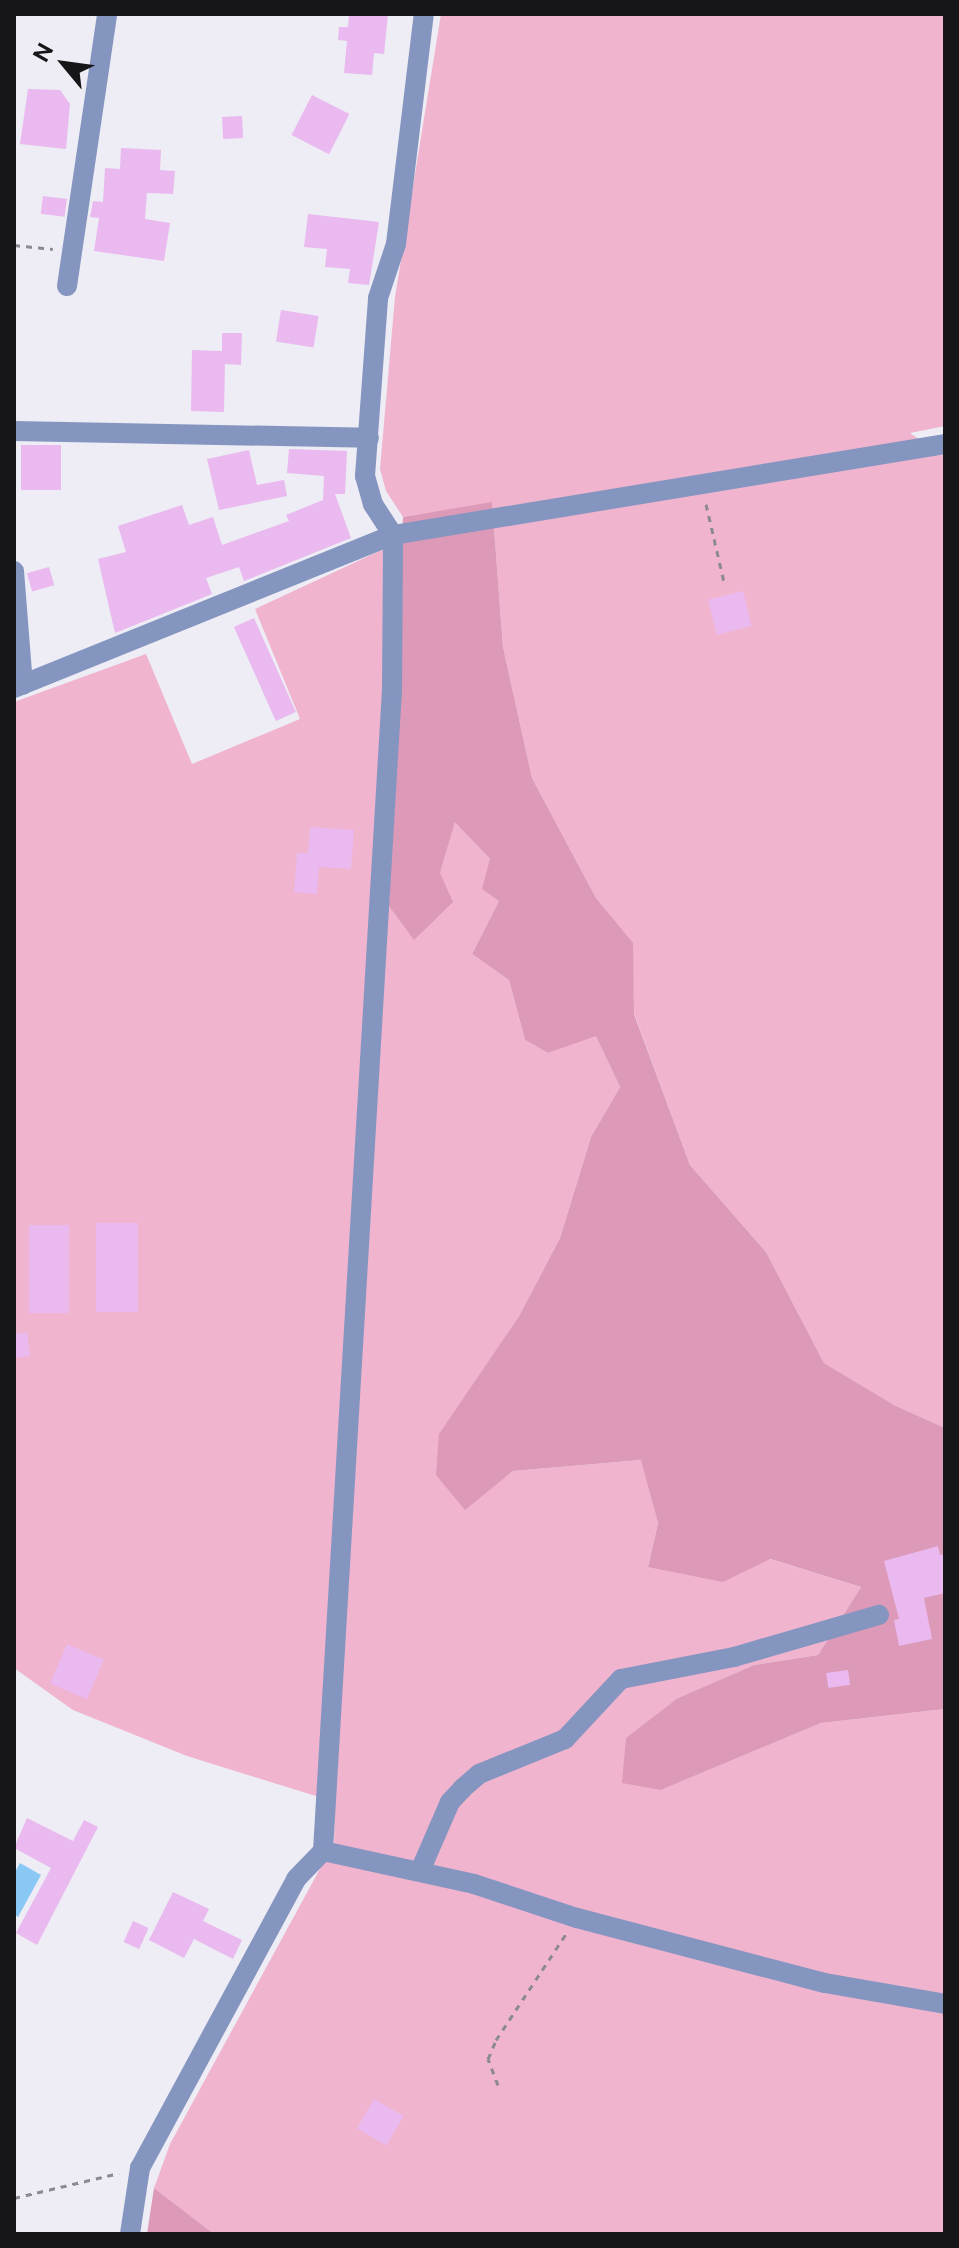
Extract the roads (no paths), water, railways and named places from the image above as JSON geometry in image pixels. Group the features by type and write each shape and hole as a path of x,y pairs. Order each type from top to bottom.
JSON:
{"street":[{"path":"67,286 107,14"},
{"path":"130,2234 140,2168 296,1879 323,1851 392,691 393,535 373,504 365,476 378,298 396,244 424,14"},
{"path":"14,431 369,438"},
{"path":"14,571 18,686 393,535 945,444"},
{"path":"420,1871 450,1802 463,1788 479,1774 565,1739 621,1679 734,1657 879,1615"},
{"path":"323,1851 420,1871 577,1918 825,1983 945,2004"}],"water":[{"path":"20,1863 41,1875 18,1917 14,1914 14,1874"}]}
